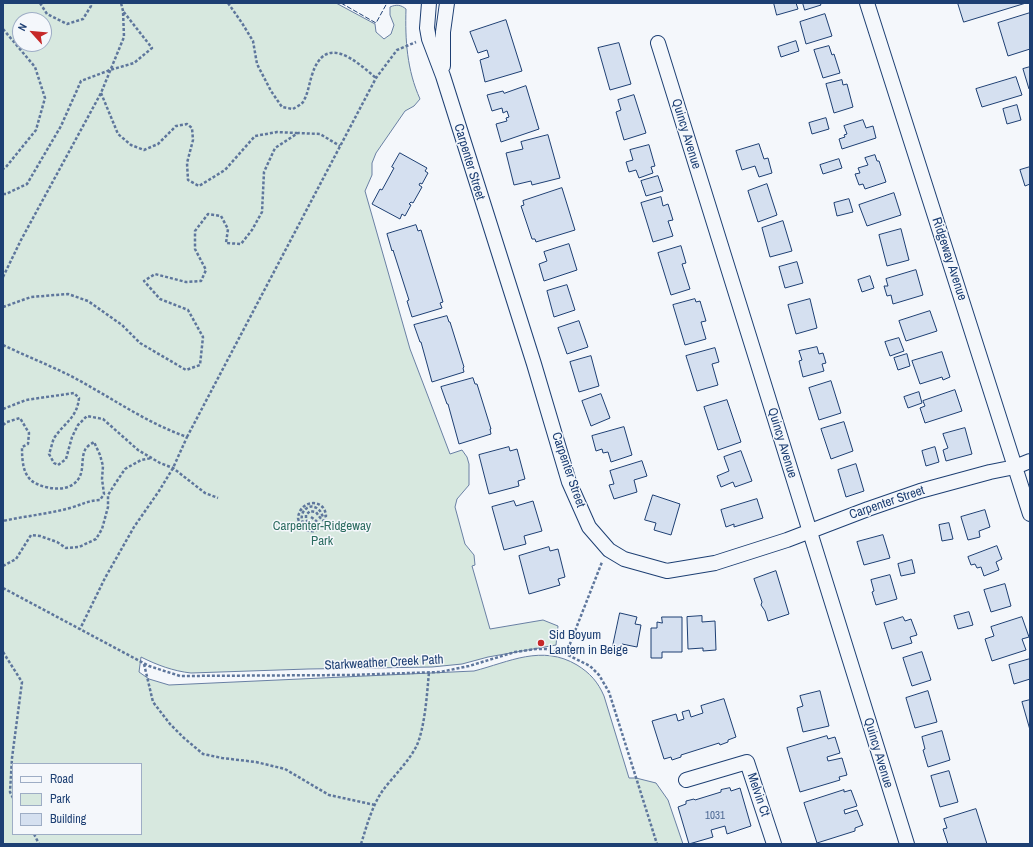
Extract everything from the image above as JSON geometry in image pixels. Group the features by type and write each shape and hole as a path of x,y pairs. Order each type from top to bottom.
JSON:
{"street":[{"name":"Carpenter Street","path":"429,3 427,28 429,39 443,76 534,364 569,482 589,527 609,550 624,559 667,571 715,563 787,540 920,491 990,472 1015,467 1030,461"},
{"name":"Carpenter Street","path":"443,76 443,32 447,3"},
{"name":"Ridgeway Avenue","path":"867,3 1030,514"},
{"name":"Quincy Avenue","path":"658,43 906,844"},
{"name":"Melvin Ct","path":"686,780 747,762 774,844"}],"path":[{"path":"40,3 47,14 67,24 83,19 90,6 90,3"},
{"path":"3,277 21,240 101,93 124,37 123,10 121,3"},
{"path":"228,3 253,41 257,64 271,91 282,107 293,109 302,103 318,60 330,52 343,54 356,61 376,78"},
{"path":"3,194 26,184 61,126 81,81 134,63 152,48 123,10"},
{"path":"3,29 35,67 44,98 36,130 6,167 3,168"},
{"path":"80,629 104,578 134,527 173,468 187,437 376,78 397,50 417,41"},
{"path":"101,93 118,134 131,146 144,150 158,144 176,126 187,124 192,128 193,140 187,163 188,180 199,186 225,170 255,136 277,132 320,134 340,146"},
{"path":"3,307 31,297 68,294 88,301 122,325 140,343 186,370 200,365 203,336 188,310 160,299 144,281 155,274 186,282 201,281 206,270 195,248 195,231 208,214 221,216 228,229 226,243 241,244 252,230 262,212 264,172 275,148 298,133"},
{"path":"3,345 68,375 116,403 187,437"},
{"path":"3,409 26,400 74,393 79,398 78,407 72,417 53,440 49,454 54,463 58,465 66,460 72,437 78,425 87,416 103,419 138,450 173,468 205,493 218,498"},
{"path":"3,425 7,422 20,418 29,433 28,444 22,447 22,465 30,481 44,487 59,490 73,484 79,478 85,450 94,442 103,466 102,479 104,494 100,500 92,500 72,508 37,516 3,521"},
{"path":"3,566 16,559 31,535 40,536 57,542 66,548 79,547 96,539 102,529 108,507 108,495 125,469 141,460 152,458"},
{"path":"311,517 318,521 319,525 316,531 306,530 299,523 298,518 300,509 308,503 313,503 322,507 325,510 326,516 322,516 321,512 316,508 309,507 302,514 302,522 311,528 315,526 306,520 306,515 310,511 316,512 319,518 323,521 331,522"},
{"path":"566,654 600,565 609,550"},
{"name":"Starkweather Creek Path","path":"3,588 144,664 160,671 180,676 350,676 440,672 469,666 515,652 546,649 566,654 590,666 599,675 609,692 657,844"},
{"path":"3,652 22,682 12,758 10,792 12,796"},
{"path":"144,664 153,702 170,724 203,754 256,762 285,769 329,795 375,805"},
{"path":"361,844 375,805 383,791 400,770 416,746 424,718 429,672"},
{"path":"34,835 39,844"}],"green space":[{"name":"Carpenter-Ridgeway Park","path":"3,3 336,3 375,24 376,32 384,39 391,34 394,25 390,15 390,7 399,5 406,9 408,55 412,77 420,99 414,106 405,111 376,153 372,163 372,175 365,191 410,349 450,454 462,450 467,457 469,464 469,485 457,499 455,507 465,544 474,555 475,565 472,566 490,629 543,620 558,626 556,645 488,657 462,664 432,667 191,673 165,667 141,657 139,672 149,679 169,685 474,671 513,660 538,655 564,659 586,671 599,686 604,696 629,778 636,778 656,783 668,800 683,844 3,844"}],"building":[{"path":"774,3 796,3 798,9 777,15"},
{"path":"803,3 820,3 821,5 805,10"},
{"path":"958,3 1026,3 964,22"},
{"path":"1030,13 1030,49 1008,56 998,23"},
{"path":"825,14 832,36 806,44 800,22"},
{"path":"506,20 522,71 485,82 480,60 489,57 487,50 478,53 470,32"},
{"path":"796,41 799,51 781,57 778,47"},
{"path":"619,43 631,84 610,90 598,48"},
{"path":"829,46 832,55 834,54 840,73 823,78 814,50"},
{"path":"1030,67 1030,89 1029,89 1023,69"},
{"path":"1016,77 1022,95 982,107 976,89"},
{"path":"842,80 843,85 847,84 853,107 834,113 826,84"},
{"path":"526,86 539,129 501,142 496,124 507,121 506,118 509,117 507,111 503,113 502,108 492,111 487,95 503,91 504,93"},
{"path":"634,95 646,133 624,140 616,112 621,110 618,100"},
{"path":"1017,105 1021,120 1007,124 1003,109"},
{"path":"826,118 829,129 812,134 809,123"},
{"path":"863,120 866,128 873,126 876,138 842,149 839,139 845,137 844,135 847,134 844,126"},
{"path":"548,135 560,178 532,185 531,181 514,185 506,153 523,149 521,142"},
{"path":"759,144 764,159 768,158 772,173 759,177 755,166 742,170 736,151"},
{"path":"649,145 655,166 651,167 653,173 639,178 636,170 629,172 626,162 633,160 630,150"},
{"path":"400,153 427,168 425,171 428,173 422,184 420,183 419,185 422,187 413,203 411,202 409,204 411,205 405,216 402,214 400,219 372,204 380,189 382,190"},
{"path":"875,155 877,161 879,161 886,182 865,189 863,184 859,185 855,174 860,173 858,168 868,165 865,158"},
{"path":"839,159 842,168 823,174 820,165"},
{"path":"1030,167 1030,184 1025,186 1020,170"},
{"path":"658,176 663,191 646,196 641,181"},
{"path":"767,184 777,215 758,222 748,191"},
{"path":"562,188 575,230 536,242 535,239 532,239 521,206 524,205 523,201"},
{"path":"894,193 901,215 867,226 859,205"},
{"path":"661,197 663,206 668,204 673,220 668,221 673,236 653,242 641,203"},
{"path":"849,199 853,212 837,216 834,203"},
{"path":"783,221 792,251 770,257 762,228"},
{"path":"416,225 418,231 421,230 443,302 440,303 442,308 412,317 407,301 409,300 387,234"},
{"path":"901,229 909,260 887,266 879,235"},
{"path":"569,244 577,270 544,281 539,264 547,261 544,252"},
{"path":"681,246 686,263 682,264 690,289 671,295 658,253"},
{"path":"797,262 803,283 785,288 779,267"},
{"path":"916,270 923,295 893,304 891,295 887,296 884,286 888,286 886,279"},
{"path":"870,276 874,288 862,292 858,280"},
{"path":"567,285 575,310 554,317 547,291"},
{"path":"695,299 696,302 700,301 706,321 701,322 706,339 685,345 673,305"},
{"path":"810,299 817,328 796,334 788,305"},
{"path":"930,311 937,331 906,341 899,321"},
{"path":"447,316 464,367 464,372 432,382 421,342 414,325"},
{"path":"579,321 588,347 567,354 558,328"},
{"path":"899,338 904,351 890,356 885,342"},
{"path":"817,347 819,354 823,353 826,363 822,364 824,371 803,377 799,361 802,360 799,351"},
{"path":"715,348 719,362 712,364 718,385 697,391 686,356"},
{"path":"942,352 950,377 943,380 942,377 920,384 912,361"},
{"path":"907,354 910,366 898,370 894,358"},
{"path":"591,356 599,386 579,392 570,362"},
{"path":"473,378 475,384 477,384 491,429 491,434 459,444 448,404 441,387"},
{"path":"831,381 841,413 819,420 809,388"},
{"path":"955,390 962,411 925,423 920,408 925,406 923,401"},
{"path":"919,392 922,403 908,408 904,397"},
{"path":"601,394 610,418 591,426 582,401"},
{"path":"727,400 741,442 718,450 704,407"},
{"path":"844,422 853,451 831,459 821,429"},
{"path":"624,427 632,455 611,462 608,452 603,453 602,449 596,451 592,436"},
{"path":"965,428 972,454 946,461 943,450 948,448 943,434"},
{"path":"509,447 510,451 517,449 525,479 518,481 519,486 489,494 479,455"},
{"path":"935,447 939,462 926,466 922,451"},
{"path":"741,451 752,481 735,487 733,482 721,487 717,476 729,471 724,457"},
{"path":"642,461 647,476 634,480 637,492 614,499 609,485 614,484 610,471"},
{"path":"856,464 864,491 846,497 838,470"},
{"path":"653,495 680,504 671,535 654,530 656,523 645,520"},
{"path":"757,499 763,518 734,527 734,524 726,527 721,510"},
{"path":"514,501 516,506 533,501 542,531 524,536 526,544 504,550 492,507"},
{"path":"985,510 990,527 979,531 980,537 968,540 961,517"},
{"path":"949,523 953,539 942,541 939,525"},
{"path":"883,535 890,558 864,565 857,542"},
{"path":"997,546 1002,559 996,562 999,570 984,576 981,567 977,568 975,564 971,565 968,557"},
{"path":"549,547 550,551 558,549 565,577 558,579 560,585 529,594 519,556"},
{"path":"912,560 915,573 901,576 898,564"},
{"path":"776,571 789,614 768,621 765,611 761,605 762,602 754,579"},
{"path":"890,575 897,599 876,605 872,592 874,591 871,580"},
{"path":"1005,584 1011,606 991,612 984,590"},
{"path":"969,612 973,625 958,629 954,616"},
{"path":"620,613 637,617 635,624 641,625 637,647 622,644 621,648 613,646"},
{"path":"702,616 702,622 715,621 716,650 703,651 703,648 688,649 687,617"},
{"path":"662,617 682,617 682,652 662,652 662,658 651,658 651,628 657,628 657,622 662,623"},
{"path":"903,617 905,621 911,619 917,635 910,637 912,643 892,649 884,623"},
{"path":"1022,617 1029,637 1022,639 1026,650 992,661 985,639 994,636 991,627"},
{"path":"922,652 931,680 912,686 903,658"},
{"path":"1030,659 1030,679 1014,684 1009,665"},
{"path":"820,691 829,726 803,732 797,708 803,706 800,696"},
{"path":"928,691 937,722 915,728 906,698"},
{"path":"724,699 736,737 720,745 719,743 681,755 681,757 672,760 671,757 664,759 652,721 676,714 678,721 684,719 682,712 689,710 691,717 703,713 701,706"},
{"path":"1030,700 1030,730 1022,702"},
{"path":"942,731 950,760 928,767 923,750 925,749 922,737"},
{"path":"827,736 828,739 835,737 840,753 827,757 828,761 842,758 847,775 839,777 840,780 800,792 787,748"},
{"path":"949,771 958,802 940,807 931,776"},
{"path":"730,788 731,791 740,788 751,826 727,834 725,826 711,830 713,837 689,844 678,807 686,804 686,801 695,800"},
{"path":"844,790 844,792 851,790 857,806 844,810 845,814 857,810 863,825 855,828 855,831 817,843 804,803"},
{"path":"976,809 987,844 948,844 943,829 947,828 944,819"}],"fence":[{"path":"341,3 376,23 387,3"}],"place":[{"name":"Sid Boyum Lantern in Beige","path":"541,643"}]}
